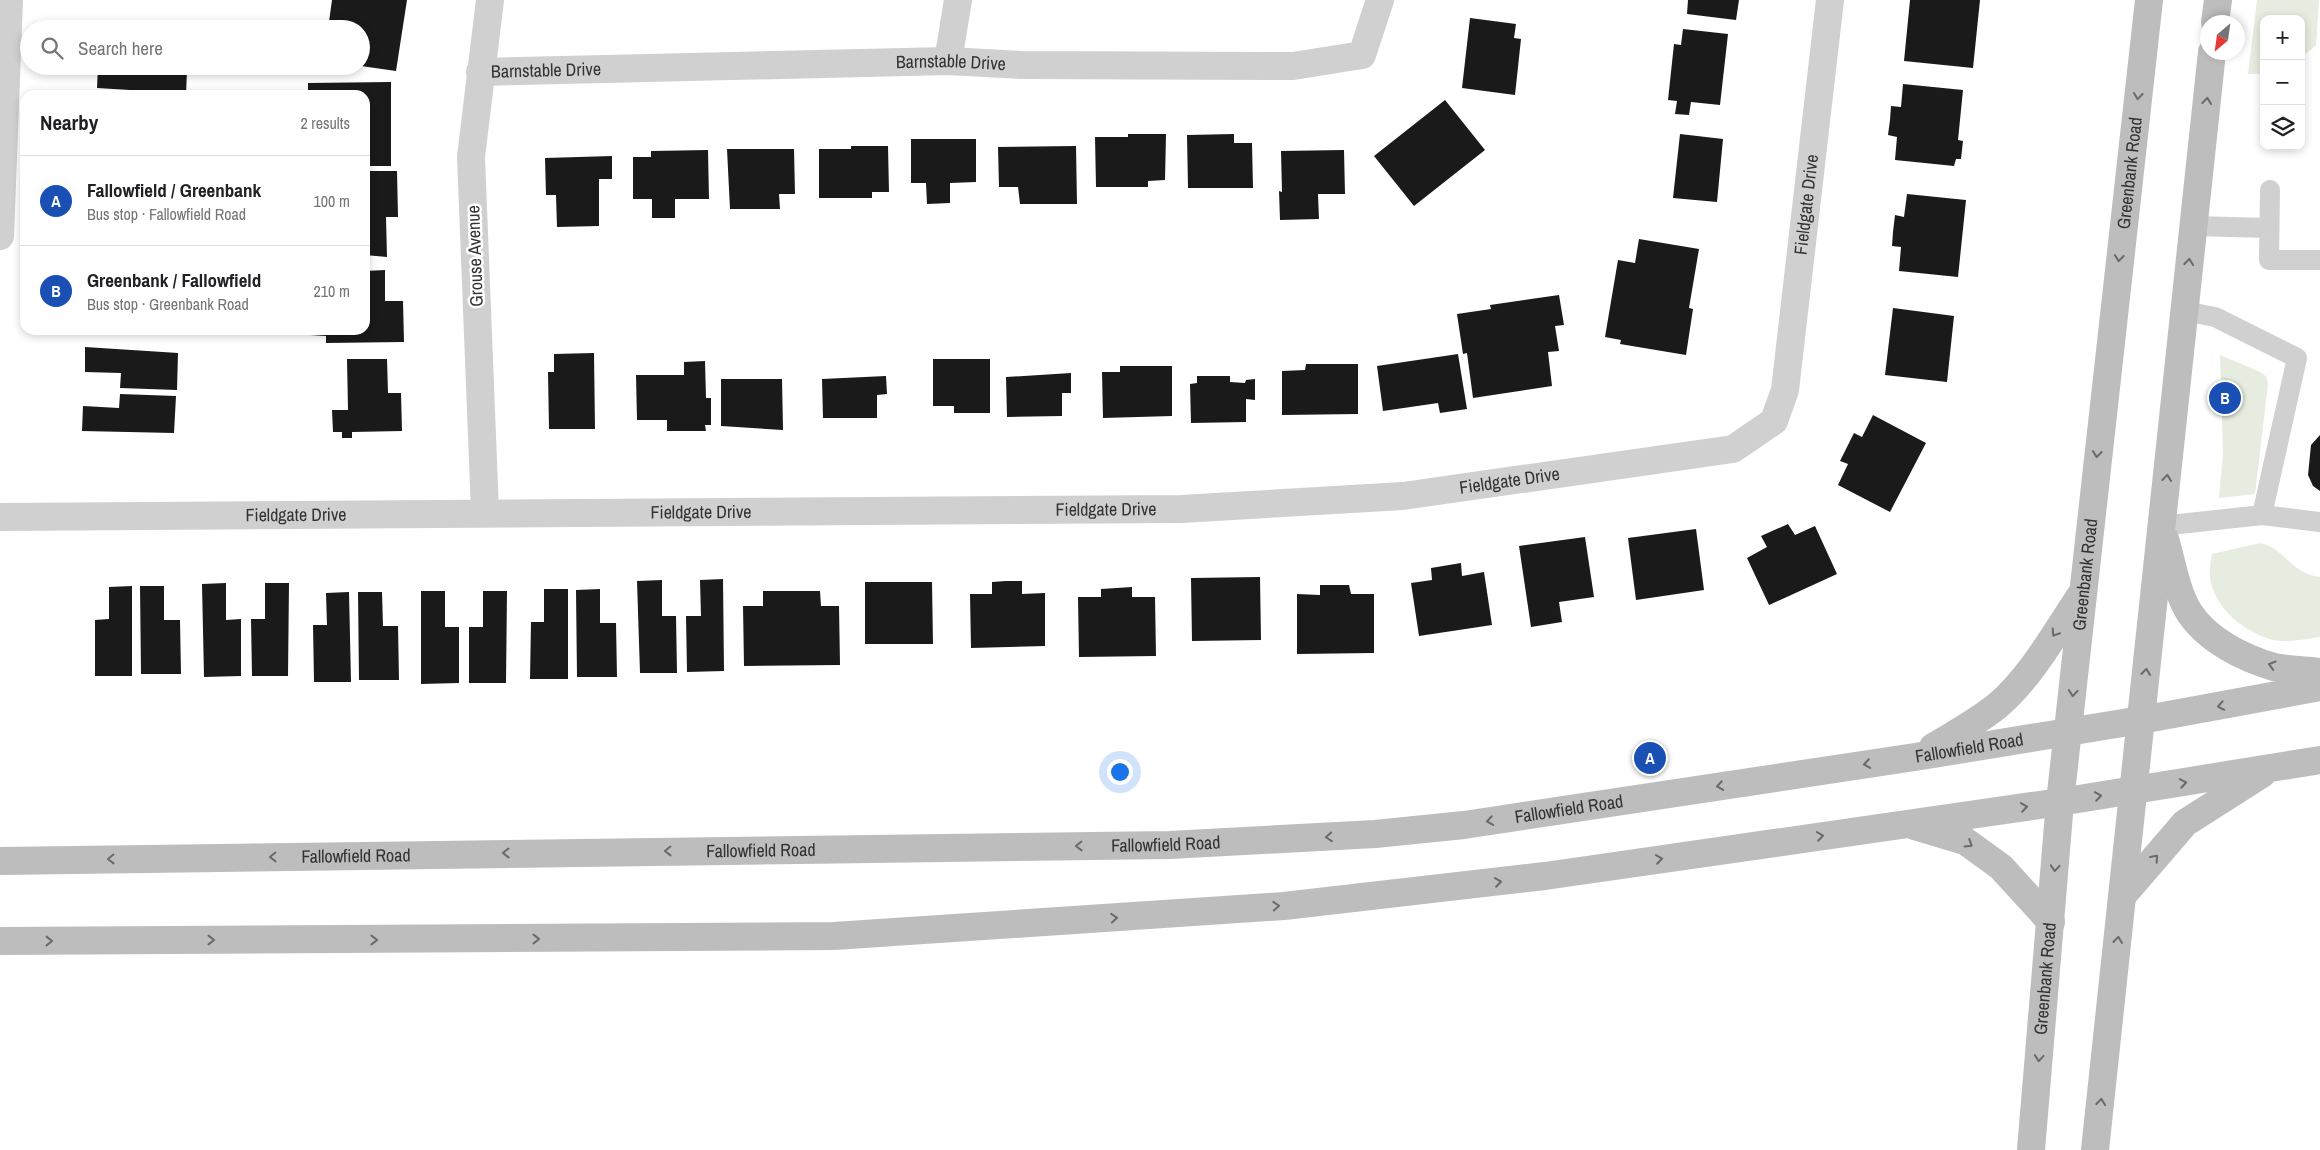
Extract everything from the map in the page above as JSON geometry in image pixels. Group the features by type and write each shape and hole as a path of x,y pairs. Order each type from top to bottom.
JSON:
{"main road":[{"name":"Greenbank Road","path":"2031,1150 2060,802 2070,731 2082,593 2149,0"},
{"path":"2216,15 2218,0"},
{"path":"2095,1150 2135,790 2161,526 2211,60"},
{"path":"2161,526 2177,583 2189,611 2206,631 2239,654 2275,667 2320,672"},
{"path":"1915,757 1972,725 1998,705 2024,678 2082,593"},
{"name":"Fallowfield Road","path":"0,860 1170,846 1464,826 1915,757 2141,720 2320,687"},
{"path":"0,941 834,936 936,931 1284,906 1545,876 2060,802 2320,760"},
{"path":"2123,895 2185,823 2273,767"},
{"path":"1906,823 1965,840 2001,867 2051,922"}],"street":[{"path":"0,236 4,83 9,0"},
{"name":"Grouse Avenue","path":"484,512 471,157 490,0"},
{"path":"948,61 958,0"},
{"name":"Barnstable Drive","path":"480,72 948,61 1022,65 1292,66 1362,55 1380,0"},
{"name":"Fieldgate Drive","path":"0,517 484,512 1181,509 1403,496 1733,448 1774,421 1785,390 1830,0"}],"lane":[{"path":"2270,190 2269,260 2320,260"},
{"path":"2193,226 2269,228"},
{"path":"2184,311 2215,316 2297,358 2262,515"},
{"path":"2161,526 2262,515 2320,522"}],"shaded area":[{"path":"2257,0 2319,0 2316,46 2305,54 2305,15 2260,15 2260,74 2248,74"},
{"path":"2220,355 2266,376 2268,384 2255,494 2219,498 2223,453"},
{"path":"2260,543 2276,550 2302,571 2320,577 2320,637 2285,641 2273,640 2252,631 2232,618 2218,600 2210,578 2212,554"}],"building":[{"path":"332,0 407,0 396,71 370,67 370,20 329,20"},
{"path":"1688,0 1739,0 1736,20 1687,14"},
{"path":"1910,0 1980,0 1973,68 1904,61"},
{"path":"1470,18 1516,24 1514,38 1521,39 1515,95 1462,88"},
{"path":"1683,29 1728,34 1720,105 1691,102 1689,115 1675,114 1677,101 1668,100 1674,44 1681,45"},
{"path":"98,75 187,75 186,90 97,88"},
{"path":"391,82 391,166 370,166 370,90 308,90 308,83"},
{"path":"1903,84 1963,90 1958,140 1963,141 1961,159 1956,159 1954,166 1895,160 1897,137 1888,135 1891,106 1901,107"},
{"path":"1445,100 1485,150 1414,206 1374,156"},
{"path":"1128,134 1166,134 1165,180 1148,181 1148,187 1096,187 1095,137 1128,137"},
{"path":"1234,134 1234,143 1252,143 1253,188 1188,188 1187,135"},
{"path":"1680,134 1723,139 1717,202 1673,198"},
{"path":"911,139 976,139 976,182 950,183 950,203 927,204 926,183 911,183"},
{"path":"851,146 888,146 889,192 872,192 872,198 819,198 819,149 851,149"},
{"path":"1076,146 1077,204 1020,204 1018,187 999,187 998,147"},
{"path":"727,149 794,149 795,194 779,194 780,209 730,209"},
{"path":"708,150 709,199 675,199 675,218 652,218 652,199 633,199 633,157 651,157 651,151"},
{"path":"1344,150 1345,194 1318,194 1319,219 1280,220 1279,191 1282,192 1281,151"},
{"path":"612,156 612,179 599,179 599,226 557,227 556,195 546,195 545,158"},
{"path":"370,171 397,171 398,217 386,217 387,257 370,255"},
{"path":"1907,194 1966,200 1958,277 1899,271 1901,247 1892,246 1893,232 1895,215 1904,217"},
{"path":"1639,239 1699,249 1689,308 1693,309 1686,355 1620,344 1621,340 1605,337 1618,260 1635,263"},
{"path":"385,270 385,301 403,301 404,342 326,343 326,336 310,335 370,335 370,271"},
{"path":"1559,295 1564,325 1555,326 1559,351 1548,352 1552,386 1473,398 1467,353 1463,354 1457,314 1491,309 1490,305"},
{"path":"1893,308 1954,316 1947,382 1885,375"},
{"path":"85,347 178,353 177,390 120,388 121,373 85,372"},
{"path":"594,353 595,429 549,429 548,372 554,372 554,354"},
{"path":"1458,354 1467,409 1440,413 1438,403 1383,411 1377,366"},
{"path":"347,359 387,359 388,393 401,393 402,431 352,432 352,438 342,438 342,432 333,432 332,410 348,410"},
{"path":"933,359 990,359 990,413 954,413 954,406 933,406"},
{"path":"705,361 706,398 711,398 711,425 705,425 706,431 667,431 667,420 637,420 636,375 684,375 684,362"},
{"path":"1306,364 1358,364 1358,414 1282,415 1282,371 1305,370"},
{"path":"1120,366 1172,366 1172,416 1103,418 1102,372 1120,372"},
{"path":"1071,373 1071,393 1062,393 1062,416 1007,417 1006,377"},
{"path":"886,376 887,394 877,395 877,418 823,418 822,379"},
{"path":"1197,376 1230,376 1230,382 1245,383 1246,380 1255,379 1255,400 1246,399 1246,422 1191,423 1190,384 1197,383"},
{"path":"721,379 782,379 783,430 721,426"},
{"path":"120,394 176,396 174,433 82,431 83,406 119,408"},
{"path":"1873,415 1926,443 1890,512 1838,485 1848,464 1840,461 1854,433 1862,437"},
{"path":"2320,435 2320,491 2313,486 2308,475 2311,445"},
{"path":"1788,524 1795,535 1815,526 1837,574 1769,605 1747,558 1767,547 1761,536"},
{"path":"1696,529 1704,590 1636,600 1628,538"},
{"path":"1585,537 1594,597 1559,602 1562,622 1531,627 1519,546"},
{"path":"1461,563 1462,576 1484,572 1492,625 1419,636 1411,583 1432,580 1431,568"},
{"path":"1260,577 1261,640 1192,641 1191,578"},
{"path":"723,579 724,671 687,672 686,616 701,616 700,580"},
{"path":"662,580 662,616 676,616 677,673 640,673 637,581"},
{"path":"1022,581 1022,594 1045,593 1045,646 971,648 970,594 992,594 992,582"},
{"path":"865,582 932,582 933,644 865,644"},
{"path":"226,583 226,620 241,619 241,676 204,677 202,584"},
{"path":"265,583 289,583 288,676 252,676 251,619 265,619"},
{"path":"1320,585 1349,585 1351,594 1374,594 1374,653 1297,654 1297,594 1320,595"},
{"path":"132,586 132,676 95,676 95,620 109,619 109,587"},
{"path":"140,586 164,586 164,620 180,620 181,674 141,674"},
{"path":"1132,587 1132,597 1155,597 1156,656 1079,657 1078,597 1101,597 1101,589"},
{"path":"544,589 568,589 568,679 530,679 531,622 544,622"},
{"path":"600,589 600,623 616,623 617,677 577,677 576,590"},
{"path":"421,591 445,591 445,627 459,627 459,683 421,684"},
{"path":"483,591 507,591 506,683 469,683 469,627 483,627"},
{"path":"763,591 820,591 821,606 839,606 840,665 744,666 743,606 763,606"},
{"path":"349,592 351,682 314,682 313,625 327,625 326,593"},
{"path":"358,592 382,592 383,626 398,626 399,680 359,680"}],"place":[{"name":"Greenbank / Fallowfield","path":"2225,398"},
{"name":"Fallowfield / Greenbank","path":"1650,758"}]}
